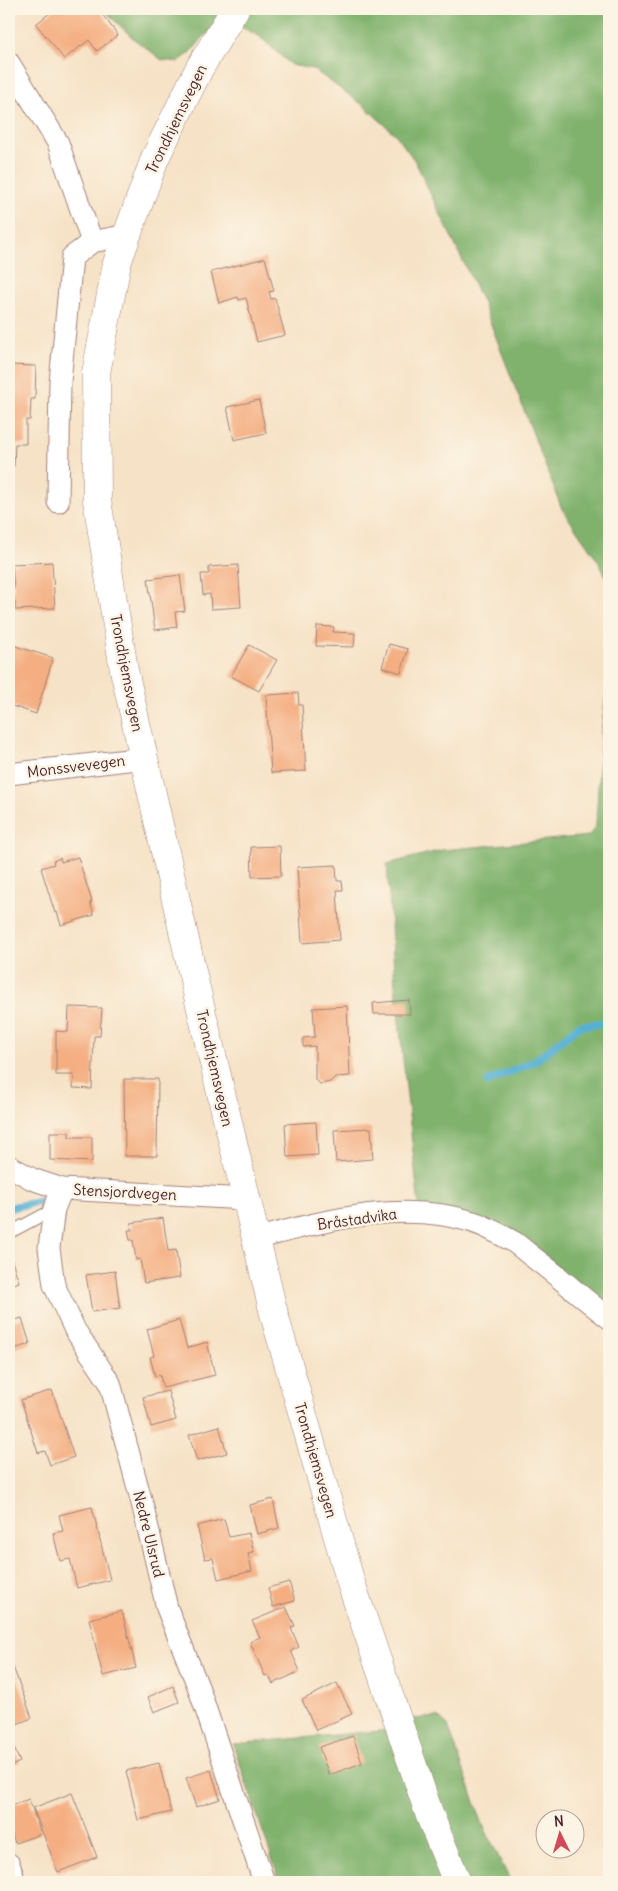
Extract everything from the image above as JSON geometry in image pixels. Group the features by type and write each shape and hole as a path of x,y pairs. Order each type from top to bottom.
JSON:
{"main road":[{"name":"Trondhjemsvegen","path":"235,9 199,69 155,158 117,263 96,373 97,500 124,670 274,1314 351,1583 430,1816 457,1882"}],"street":[{"path":"9,63 58,143 92,242"},
{"path":"58,502 60,382 72,257 92,242 127,235"},
{"name":"Monssvevegen","path":"9,774 144,758"},
{"name":"Stensjordvegen","path":"9,1166 32,1180 62,1189 246,1199"},
{"name":"Nedre Ulsrud","path":"62,1189 54,1209 49,1248 54,1285 75,1330 110,1383 142,1503 167,1608 198,1688 264,1882"},
{"name":"Bråstadvika","path":"255,1238 309,1225 364,1215 400,1212 424,1213 474,1222 514,1243 609,1318"},
{"path":"9,1864 15,1882"}],"lane":[{"path":"9,1233 54,1209"}],"green space":[{"path":"103,9 609,9 609,583 599,562 562,509 482,301 415,161 396,135 363,105 313,69 291,65 259,36 233,23 207,33 191,52 178,62 162,60 134,39"},
{"path":"609,671 609,1312 544,1254 420,1217 395,984 387,864 442,850 589,836 596,825 601,732"},
{"path":"438,1717 448,1726 483,1825 511,1882 280,1882 233,1744 391,1730 411,1719"}],"building":[{"path":"55,9 98,9 118,35 97,51 89,40 64,59 36,24"},
{"path":"265,258 274,291 269,292 271,299 275,298 285,335 257,342 246,298 239,300 238,297 219,303 211,272"},
{"path":"9,365 36,366 35,399 31,399 30,420 26,420 26,444 15,444 14,466 9,466"},
{"path":"259,400 266,433 234,440 227,407"},
{"path":"9,506 15,506 15,524 9,525"},
{"path":"52,562 55,608 15,610 15,602 9,603 9,590 14,589 12,564"},
{"path":"238,565 241,607 211,609 210,594 203,595 201,574 209,574 209,567"},
{"path":"180,575 185,611 175,612 177,627 155,630 148,579"},
{"path":"317,626 334,627 333,632 355,633 354,647 316,646"},
{"path":"9,644 53,658 36,714 9,705"},
{"path":"389,644 408,649 401,673 382,667"},
{"path":"249,645 277,660 259,691 231,676"},
{"path":"298,693 299,705 302,705 306,771 271,773 266,695"},
{"path":"280,846 281,876 252,877 251,847"},
{"path":"78,857 92,902 90,902 94,915 61,925 57,912 55,913 41,868 54,864 53,861 60,858 61,862"},
{"path":"336,865 337,881 342,881 343,890 337,890 340,940 302,943 297,867"},
{"path":"409,1000 410,1014 374,1014 373,1003"},
{"path":"347,1006 350,1076 335,1077 330,1082 320,1084 315,1080 315,1046 303,1047 303,1038 315,1037 313,1008"},
{"path":"69,1007 102,1008 100,1036 94,1036 92,1089 73,1088 74,1075 56,1075 56,1031 68,1032"},
{"path":"124,1079 158,1079 157,1156 125,1156"},
{"path":"316,1122 318,1155 287,1157 285,1124"},
{"path":"371,1128 373,1159 336,1162 334,1130"},
{"path":"50,1132 69,1132 69,1137 92,1137 92,1162 50,1160"},
{"path":"163,1218 168,1251 176,1250 180,1278 144,1283 140,1259 136,1260 133,1240 130,1240 128,1230 132,1230 131,1223"},
{"path":"9,1255 19,1282 9,1286"},
{"path":"115,1271 120,1308 92,1312 86,1275"},
{"path":"22,1318 30,1344 14,1349 16,1356 9,1358 9,1322"},
{"path":"179,1320 187,1348 207,1342 215,1375 163,1388 160,1375 155,1376 150,1357 154,1356 147,1329"},
{"path":"52,1390 74,1457 50,1465 45,1451 38,1453 21,1400"},
{"path":"168,1391 176,1420 151,1427 143,1397"},
{"path":"219,1426 227,1453 197,1461 189,1435"},
{"path":"273,1499 279,1528 257,1534 250,1505"},
{"path":"92,1507 110,1580 77,1588 70,1559 60,1561 53,1533 63,1531 59,1515"},
{"path":"224,1519 229,1537 249,1533 254,1552 248,1553 252,1571 218,1579 213,1558 205,1559 197,1526"},
{"path":"289,1582 295,1601 273,1607 268,1588"},
{"path":"286,1607 295,1626 291,1628 299,1647 291,1651 300,1671 273,1684 268,1675 265,1676 250,1642 260,1637 252,1621"},
{"path":"122,1611 136,1668 103,1676 89,1619"},
{"path":"9,1656 32,1718 9,1727"},
{"path":"337,1683 352,1714 316,1730 302,1700"},
{"path":"173,1686 179,1702 154,1712 148,1697"},
{"path":"9,1736 20,1762 9,1767"},
{"path":"353,1736 362,1763 329,1775 319,1747"},
{"path":"159,1763 171,1812 138,1820 126,1771"},
{"path":"211,1770 220,1799 196,1807 186,1778"},
{"path":"72,1793 97,1857 58,1872 33,1808"},
{"path":"29,1799 41,1834 15,1843 9,1826 9,1806"}],"waterway":[{"path":"488,1082 535,1061 579,1026 609,1022"},
{"path":"9,1208 38,1202"}]}
